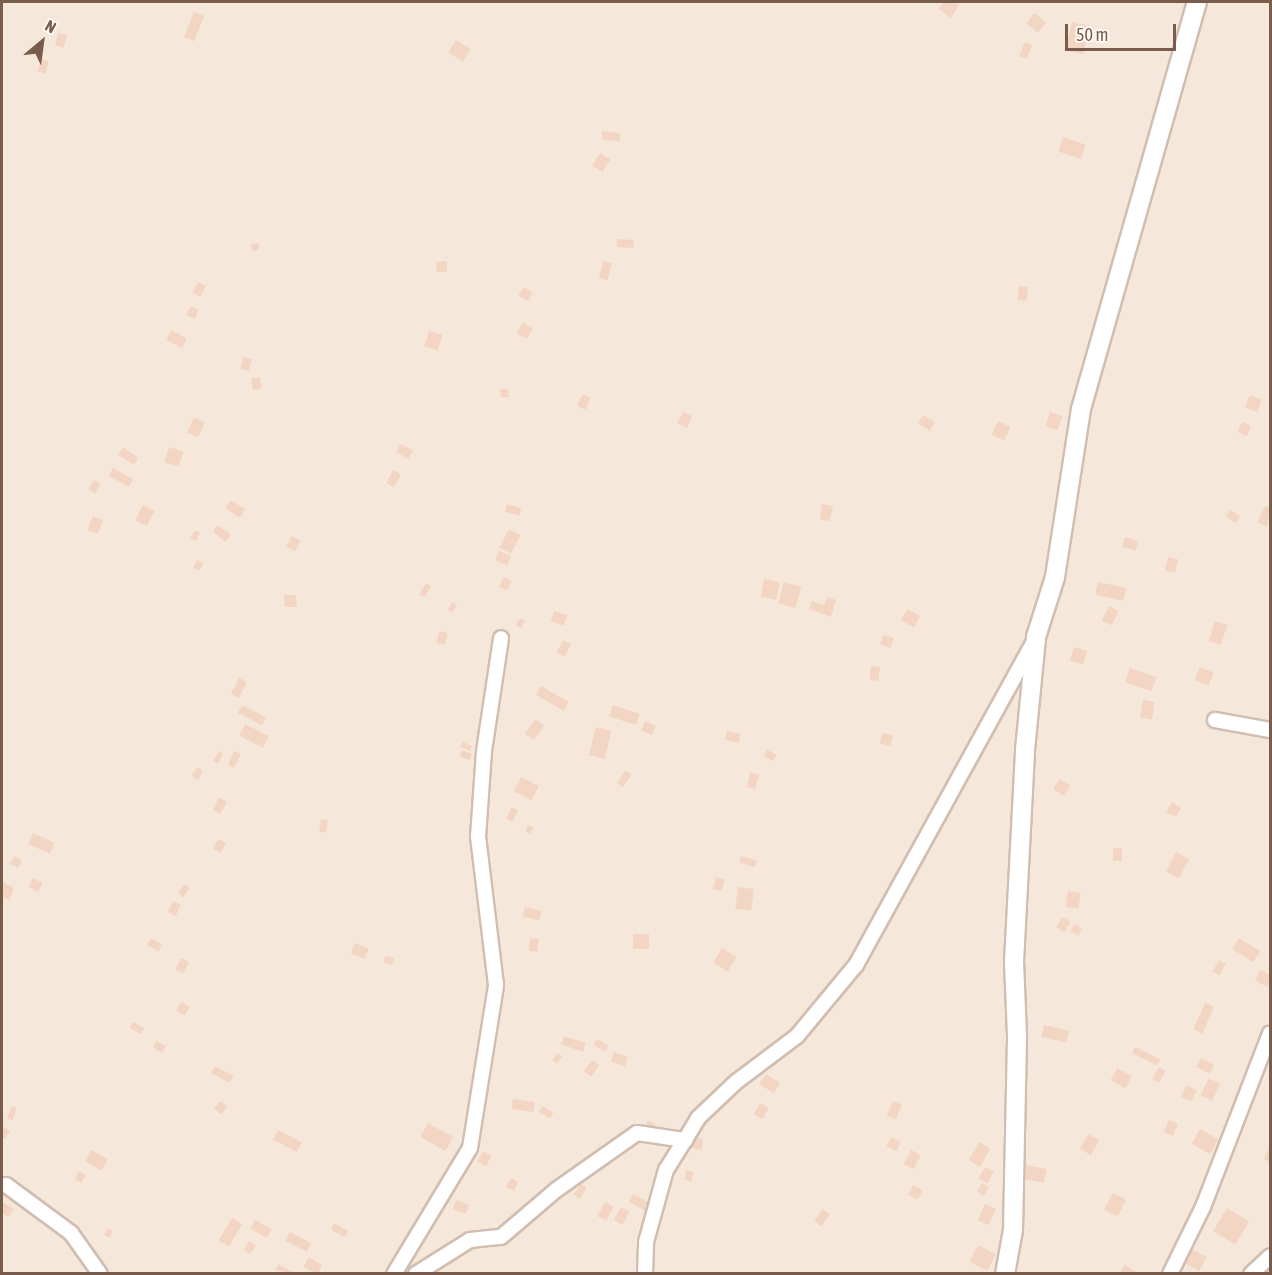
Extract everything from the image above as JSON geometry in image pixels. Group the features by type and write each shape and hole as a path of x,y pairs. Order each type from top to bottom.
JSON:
{"street":[{"path":"645,1274 646,1242 666,1170 684,1140 698,1118 736,1082 797,1036 856,965 1036,637 1055,577 1082,409 1197,2"},
{"path":"1005,1274 1013,1230 1014,962 1024,750 1036,637"},
{"path":"394,1274 470,1148 474,1125 496,985 478,837 484,751 501,638"},
{"path":"1215,720 1270,730"},
{"path":"1170,1274 1203,1207 1270,1033"},
{"path":"416,1274 470,1240 501,1237 556,1190 637,1133 684,1140"},
{"path":"6,1185 71,1233 100,1274"},
{"path":"1251,1274 1270,1257"}],"shaded area":[{"path":"2,2 1270,2 1270,1273 2,1273"}],"building":[{"path":"944,2 960,4 951,18 939,9"},
{"path":"194,12 204,16 194,41 184,37"},
{"path":"1034,13 1046,22 1038,32 1026,23"},
{"path":"1072,22 1090,26 1083,54 1065,50"},
{"path":"58,33 67,35 64,48 55,46"},
{"path":"456,40 471,49 463,62 448,53"},
{"path":"1025,42 1032,45 1027,59 1019,56"},
{"path":"41,59 49,61 46,74 38,72"},
{"path":"602,131 620,133 620,141 602,140"},
{"path":"1063,137 1086,145 1081,159 1058,151"},
{"path":"600,153 610,159 603,172 592,166"},
{"path":"617,239 634,240 634,248 617,247"},
{"path":"259,243 259,250 252,251 251,244"},
{"path":"447,261 447,272 437,272 436,262"},
{"path":"603,261 612,263 608,281 599,279"},
{"path":"198,282 206,286 201,297 193,293"},
{"path":"1019,286 1028,287 1026,301 1018,300"},
{"path":"523,287 533,292 528,301 518,296"},
{"path":"191,306 199,310 194,319 186,315"},
{"path":"523,322 533,328 527,339 516,333"},
{"path":"171,330 187,338 182,348 166,340"},
{"path":"429,331 442,335 438,350 424,346"},
{"path":"243,357 252,359 249,371 240,369"},
{"path":"260,377 262,389 253,390 251,378"},
{"path":"500,389 508,389 509,397 501,397"},
{"path":"583,394 591,398 585,410 577,406"},
{"path":"1250,395 1262,400 1257,412 1245,407"},
{"path":"683,412 692,416 687,428 677,423"},
{"path":"1050,412 1062,416 1058,430 1045,426"},
{"path":"923,415 935,422 930,431 918,424"},
{"path":"194,417 205,422 198,437 187,433"},
{"path":"998,421 1011,427 1004,441 992,435"},
{"path":"1242,422 1251,426 1247,436 1238,432"},
{"path":"400,444 413,450 408,459 396,452"},
{"path":"123,447 138,458 134,465 118,455"},
{"path":"169,447 183,451 179,467 165,462"},
{"path":"113,468 133,479 129,487 109,476"},
{"path":"393,470 401,474 394,487 386,483"},
{"path":"94,480 101,484 95,494 88,490"},
{"path":"231,500 245,509 240,518 226,508"},
{"path":"507,504 521,508 519,516 505,512"},
{"path":"822,504 833,506 830,521 820,520"},
{"path":"143,505 155,511 147,526 135,520"},
{"path":"1265,506 1270,508 1267,527 1257,522"},
{"path":"1230,510 1240,516 1236,523 1226,517"},
{"path":"93,516 103,520 98,534 87,530"},
{"path":"217,525 231,534 226,542 213,532"},
{"path":"509,529 521,535 511,554 499,548"},
{"path":"195,530 200,533 196,541 190,538"},
{"path":"292,536 301,541 295,551 286,546"},
{"path":"1125,537 1138,541 1135,551 1122,547"},
{"path":"499,551 511,556 507,565 495,560"},
{"path":"1168,557 1178,559 1175,573 1165,571"},
{"path":"197,560 203,563 199,571 193,568"},
{"path":"504,577 512,581 507,591 499,587"},
{"path":"764,579 780,582 776,600 761,597"},
{"path":"784,582 801,587 795,608 778,603"},
{"path":"1098,582 1126,588 1124,601 1095,595"},
{"path":"426,583 431,586 424,597 419,594"},
{"path":"284,595 296,595 297,607 285,607"},
{"path":"827,597 836,600 831,617 809,609 812,601 824,605"},
{"path":"452,602 457,605 453,613 447,610"},
{"path":"1109,606 1119,611 1112,625 1102,620"},
{"path":"907,609 920,616 914,628 901,620"},
{"path":"554,611 567,615 564,626 551,622"},
{"path":"520,618 525,621 521,628 516,625"},
{"path":"1215,621 1227,625 1221,645 1209,641"},
{"path":"439,631 448,633 445,645 436,643"},
{"path":"883,635 894,638 890,648 880,644"},
{"path":"563,640 571,644 565,657 557,652"},
{"path":"1074,647 1087,651 1083,664 1070,660"},
{"path":"871,666 880,667 878,681 870,680"},
{"path":"1200,667 1214,673 1208,686 1195,680"},
{"path":"1130,668 1156,677 1152,691 1125,682"},
{"path":"239,678 247,682 239,698 231,694"},
{"path":"541,686 569,702 564,711 536,695"},
{"path":"1143,700 1155,702 1152,720 1140,718"},
{"path":"242,705 266,717 262,725 238,713"},
{"path":"613,705 640,714 636,725 609,716"},
{"path":"535,719 544,725 534,740 525,734"},
{"path":"645,721 656,726 652,735 641,730"},
{"path":"245,724 269,736 263,748 239,736"},
{"path":"596,727 612,731 605,759 589,755"},
{"path":"727,731 741,734 739,743 725,740"},
{"path":"882,733 893,735 891,746 880,744"},
{"path":"463,742 472,746 470,751 460,747"},
{"path":"462,750 472,754 470,761 459,756"},
{"path":"767,750 777,755 773,761 763,756"},
{"path":"219,751 223,753 218,764 213,761"},
{"path":"234,751 241,754 234,768 228,765"},
{"path":"197,767 203,771 198,780 191,776"},
{"path":"626,770 632,774 623,787 617,783"},
{"path":"750,772 759,775 755,789 747,787"},
{"path":"521,777 539,786 532,800 514,791"},
{"path":"1059,779 1070,785 1065,796 1053,789"},
{"path":"219,797 227,802 220,814 213,810"},
{"path":"1172,802 1181,808 1176,817 1166,812"},
{"path":"512,807 518,810 512,822 506,819"},
{"path":"321,819 328,820 326,833 319,832"},
{"path":"528,825 534,828 530,834 525,831"},
{"path":"33,833 55,843 50,854 28,844"},
{"path":"218,839 226,843 221,853 213,849"},
{"path":"1113,848 1122,848 1122,861 1113,861"},
{"path":"1176,852 1189,859 1179,878 1166,871"},
{"path":"14,856 22,860 18,868 10,864"},
{"path":"741,856 756,860 755,867 739,863"},
{"path":"716,877 725,880 721,891 713,889"},
{"path":"33,878 43,883 38,892 28,887"},
{"path":"3,882 14,888 9,900 2,896"},
{"path":"184,884 190,888 184,897 178,893"},
{"path":"738,887 754,889 751,911 735,909"},
{"path":"1068,891 1081,893 1078,909 1065,907"},
{"path":"173,901 181,905 176,916 168,912"},
{"path":"525,907 542,911 539,921 523,917"},
{"path":"1062,917 1071,922 1065,932 1056,927"},
{"path":"1074,924 1082,928 1078,935 1070,931"},
{"path":"633,934 649,934 649,949 633,949"},
{"path":"151,938 162,944 158,951 147,945"},
{"path":"530,938 539,939 538,952 529,951"},
{"path":"1239,938 1260,951 1253,962 1232,949"},
{"path":"355,943 369,949 365,959 351,953"},
{"path":"722,948 737,957 728,971 713,963"},
{"path":"385,956 394,958 392,965 383,963"},
{"path":"181,958 189,962 183,974 175,970"},
{"path":"1219,960 1226,964 1219,975 1212,971"},
{"path":"1260,970 1270,975 1268,987 1255,981"},
{"path":"181,1002 190,1007 185,1016 176,1011"},
{"path":"1205,1003 1214,1007 1202,1034 1193,1029"},
{"path":"133,1022 144,1028 141,1034 130,1028"},
{"path":"1044,1025 1069,1031 1067,1043 1041,1037"},
{"path":"564,1036 586,1043 583,1052 561,1045"},
{"path":"597,1039 608,1045 605,1051 594,1045"},
{"path":"156,1041 166,1046 162,1053 153,1047"},
{"path":"1135,1047 1160,1059 1157,1066 1132,1053"},
{"path":"614,1052 628,1057 625,1067 611,1061"},
{"path":"557,1053 562,1056 558,1064 552,1061"},
{"path":"1201,1058 1214,1065 1210,1074 1196,1067"},
{"path":"592,1060 599,1065 591,1077 584,1071"},
{"path":"215,1066 234,1076 230,1083 211,1073"},
{"path":"1159,1067 1166,1071 1159,1083 1152,1079"},
{"path":"1117,1068 1132,1076 1125,1088 1110,1080"},
{"path":"766,1074 780,1083 774,1093 759,1084"},
{"path":"1209,1078 1221,1084 1212,1101 1200,1095"},
{"path":"1187,1085 1197,1090 1191,1102 1181,1097"},
{"path":"513,1099 535,1102 533,1112 512,1109"},
{"path":"220,1101 227,1106 221,1114 214,1109"},
{"path":"893,1101 902,1105 896,1120 886,1116"},
{"path":"760,1103 769,1108 762,1119 754,1114"},
{"path":"11,1106 17,1108 13,1120 7,1118"},
{"path":"542,1106 553,1112 550,1118 539,1112"},
{"path":"648,1120 656,1125 650,1133 643,1128"},
{"path":"1169,1120 1178,1124 1173,1136 1164,1132"},
{"path":"428,1123 453,1137 446,1151 420,1137"},
{"path":"2,1126 10,1131 5,1139 2,1138"},
{"path":"1200,1129 1218,1139 1210,1154 1192,1144"},
{"path":"278,1130 302,1142 297,1152 273,1140"},
{"path":"1088,1134 1099,1140 1091,1155 1080,1149"},
{"path":"891,1137 901,1142 896,1151 886,1146"},
{"path":"694,1138 703,1139 702,1150 692,1148"},
{"path":"979,1142 990,1148 980,1167 969,1160"},
{"path":"1270,1147 1270,1162 1264,1159"},
{"path":"91,1150 108,1159 102,1170 85,1161"},
{"path":"911,1150 921,1155 914,1169 904,1164"},
{"path":"483,1151 492,1156 486,1166 477,1161"},
{"path":"1026,1165 1047,1169 1044,1183 1023,1179"},
{"path":"985,1167 994,1172 987,1183 979,1178"},
{"path":"686,1170 693,1172 692,1181 685,1180"},
{"path":"79,1171 86,1175 81,1183 75,1179"},
{"path":"511,1178 518,1182 514,1191 506,1187"},
{"path":"982,1183 989,1187 984,1196 977,1192"},
{"path":"581,1184 587,1188 580,1199 574,1195"},
{"path":"913,1185 923,1190 918,1200 908,1195"},
{"path":"1113,1193 1126,1200 1117,1217 1104,1210"},
{"path":"633,1194 652,1204 647,1212 629,1202"},
{"path":"456,1200 469,1205 465,1214 452,1209"},
{"path":"2,1202 14,1209 9,1217 2,1213"},
{"path":"605,1202 614,1207 606,1221 597,1216"},
{"path":"985,1204 996,1209 989,1225 978,1220"},
{"path":"621,1207 630,1212 622,1225 614,1220"},
{"path":"1227,1208 1249,1221 1235,1245 1213,1231"},
{"path":"822,1209 830,1214 822,1226 814,1222"},
{"path":"232,1218 242,1224 229,1246 219,1240"},
{"path":"255,1220 272,1229 267,1238 250,1229"},
{"path":"334,1223 348,1231 345,1237 331,1230"},
{"path":"108,1228 113,1231 110,1238 104,1235"},
{"path":"290,1232 311,1243 306,1252 285,1241"},
{"path":"249,1241 256,1246 250,1254 244,1250"},
{"path":"978,1245 996,1254 987,1271 969,1262"},
{"path":"1190,1248 1207,1257 1199,1271 1182,1262"},
{"path":"309,1257 322,1265 318,1274 303,1267"},
{"path":"278,1264 297,1274 275,1270"},
{"path":"1125,1265 1136,1272 1135,1274 1119,1274"}]}
